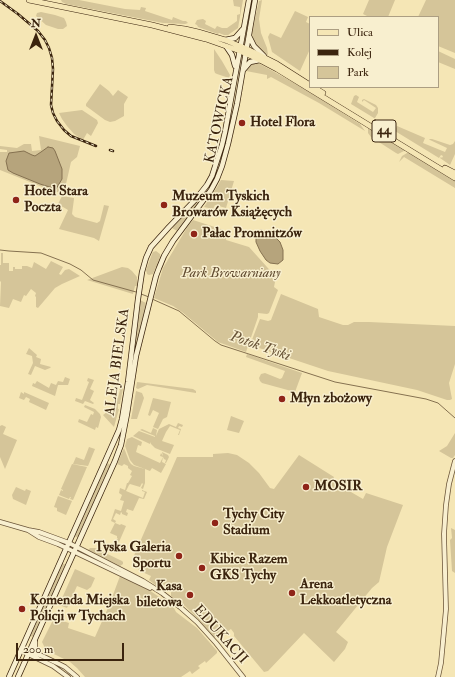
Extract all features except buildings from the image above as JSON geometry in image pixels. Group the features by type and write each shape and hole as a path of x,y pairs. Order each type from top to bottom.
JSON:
{"main road":[{"name":"44","path":"29,0 152,25 225,43 267,59 309,84"},
{"name":"KATOWICKA","path":"151,247 196,199 212,176 222,145 249,0"},
{"name":"KATOWICKA","path":"156,276 164,256 173,241 207,196 217,179 228,144 255,0"},
{"path":"236,68 232,55 225,43 235,38 244,28"},
{"path":"249,36 254,46 267,59"},
{"name":"44","path":"246,51 455,178"},
{"path":"243,70 250,62 260,60"},
{"name":"44","path":"315,88 455,173"},
{"name":"ALEJA BIELSKA","path":"9,677 119,430 128,382 139,289 144,265 151,247"},
{"name":"ALEJA BIELSKA","path":"18,677 121,445 136,356 156,276"},
{"path":"107,457 109,461 115,461"}],"street":[{"path":"438,677 441,663 446,609 444,534 446,505 449,484 455,461"},
{"path":"0,522 39,532 69,543 75,550"},
{"name":"EDUKACJI","path":"28,530 39,537 75,550 162,593 197,622 243,677"},
{"path":"35,640 35,648 40,655"},
{"path":"21,649 53,666 68,677"},
{"path":"29,653 40,655 59,664 77,677"}],"green space":[{"path":"61,0 79,0 125,9 140,10 141,7 146,8 145,11 172,20 173,17 188,23 163,23 66,4"},
{"path":"233,0 243,0 238,28 228,35 212,32 198,27 195,24 197,20 203,19 206,21 205,24 215,29 217,26 227,28 237,21 237,15 240,14 240,7 234,6"},
{"path":"262,0 259,19 261,33 268,55 261,51 254,42 252,34 259,1"},
{"path":"369,0 395,0 388,16 367,16 363,14"},
{"path":"426,0 455,0 455,53 439,46 439,16 418,16"},
{"path":"295,11 308,17 306,22 309,24 309,51 300,71 272,52 268,37 270,33 281,38"},
{"path":"41,12 64,18 67,26 63,29 58,29 46,25 36,16 37,13"},
{"path":"214,49 230,75 229,78 215,73"},
{"path":"439,51 455,59 455,69 439,62"},
{"path":"256,63 305,89 360,124 365,131 319,103 271,77 267,79 267,75 246,71 251,65"},
{"path":"100,84 113,96 118,90 128,97 124,104 124,116 110,122 86,106"},
{"path":"356,95 359,97 357,102 373,112 376,108 364,100 362,102 362,100 364,99 376,105 378,108 378,113 375,118 351,104 354,96"},
{"path":"82,110 97,120 98,123 91,136 87,133 83,140 74,134 59,113"},
{"path":"398,123 397,126 425,138 423,143 445,152 447,148 429,139 450,145 455,141 455,154 450,165 440,158 443,156 441,155 439,158 395,131"},
{"path":"368,127 406,150 398,154 396,153 371,137 368,133"},
{"path":"39,136 80,146 77,157 71,162 66,184 59,192 55,192 0,170 0,152 7,152 7,150 0,149 0,146 17,148 24,144 31,144 32,151 41,150"},
{"path":"226,140 219,168 212,185 177,231 172,228 202,196 211,184 217,172"},
{"path":"410,153 455,181 455,188 404,157 399,162 402,156"},
{"path":"221,180 234,181 226,208 215,205 213,209 204,207 217,187"},
{"path":"62,196 74,198 72,214 75,217 97,223 100,221 104,205 109,206 99,241 94,238 59,229 68,210 58,204"},
{"name":"Park Browarniany","path":"193,220 227,231 226,240 249,247 276,277 274,287 278,290 269,313 258,313 246,352 218,342 182,312 173,306 154,298 163,268"},
{"path":"156,251 160,254 160,257 153,274 149,275 147,274 146,270 153,252"},
{"path":"1,253 3,253 3,263 9,263 9,271 13,271 13,267 15,267 15,269 22,269 22,266 32,268 34,262 46,269 51,261 63,267 59,274 61,275 65,270 69,269 80,276 55,288 38,308 36,307 36,293 31,289 26,296 24,295 21,302 13,299 9,308 0,306"},
{"path":"122,267 128,268 137,277 137,286 135,286 133,294 87,280"},
{"path":"281,294 318,309 319,317 343,325 348,325 354,322 369,322 455,326 455,364 449,383 452,399 447,400 417,390 328,371 250,345 260,319 268,321 271,320"},
{"path":"140,300 146,303 134,357 130,387"},
{"path":"29,348 37,355 36,357 41,359 40,364 51,367 45,370 35,366 31,375 28,374 33,363 32,356 26,354"},
{"path":"247,354 302,373 295,392 262,383 259,378 261,374 265,373 280,379 285,371 246,357"},
{"path":"65,377 70,379 68,385 58,385 55,396 32,386 33,383 35,384 37,381 49,388 51,383 56,385 58,381 63,382"},
{"path":"88,378 94,380 90,389 94,391 90,400 94,403 85,401 83,404 75,401 76,398 82,400 89,382 87,381"},
{"path":"137,382 193,389 196,393 147,385 138,389 136,388"},
{"path":"118,388 123,388 120,404 118,404 119,409 114,427 103,415 107,412 113,413 117,400 115,398 118,398 120,390"},
{"path":"136,391 142,393 144,398 137,419 131,419"},
{"path":"21,392 49,403 46,410 29,402 30,399 26,397 24,400 19,398"},
{"path":"153,398 171,402 167,417 163,419 158,429 153,427 159,413 153,410 150,416 148,415"},
{"path":"85,405 95,409 100,414 101,417 98,428 96,427 95,430 78,422 79,419 87,422 91,414 93,415 94,412 84,407"},
{"path":"231,416 244,421 239,433 227,430"},
{"path":"178,423 183,425 182,427 179,426 178,428 181,429 179,435 180,430 170,426 166,432 162,441 174,445 170,454 155,448 151,442 150,444 133,436 139,431 155,437 140,430 142,429 151,433 153,428 157,430 156,436 159,429 169,424 176,427"},
{"path":"2,425 6,427 3,434 17,440 5,469 0,457 0,426"},
{"path":"455,433 455,455 451,458 439,451 447,446"},
{"path":"132,437 142,442 141,446 138,445 136,452 160,463 163,457 162,462 166,464 161,473 152,468 150,471 134,465 130,460 125,446 127,439"},
{"path":"89,447 95,449 88,466 73,464 76,457 84,460"},
{"path":"124,448 131,464 145,469 145,483 143,489 141,488 142,483 140,487 130,484 126,491 143,498 145,492 142,490 147,492 144,499 139,498 133,511 127,509 127,516 121,512 120,515 116,513 113,519 116,521 115,523 111,521 115,509 121,511 124,501 120,500 122,495 119,493 120,488 125,490 127,483 132,476 130,475 132,471 128,468 128,466 124,464 122,466 117,464"},
{"path":"162,452 169,457 166,463 166,460 160,456 161,453 163,456"},
{"path":"228,453 237,455 249,463 259,473 270,488 274,489 299,455 334,477 332,481 363,499 366,493 403,505 387,547 379,582 372,588 336,632 348,642 345,649 334,662 304,633 268,671 264,672 234,636 231,629 220,636 214,637 185,606 171,596 172,588 170,587 167,591 163,591 149,580 151,576 138,570 142,563 133,558 177,457 213,457 213,454"},
{"path":"107,463 111,465 79,538 74,536"},
{"path":"72,464 87,467 73,500 70,499 71,497 69,499 59,495 61,490 63,491 61,489"},
{"path":"16,487 25,491 26,489 31,491 26,505 13,499 12,495"},
{"path":"58,496 72,501 66,515 57,511 57,508 54,507"},
{"path":"115,523 126,526 119,542 116,539 118,539 117,536 110,533"},
{"path":"451,528 455,530 455,573 452,571 450,540 452,538"},
{"path":"90,548 95,548 122,561 123,564 120,566 88,550"},
{"path":"62,563 66,565 34,637 30,636"},
{"path":"75,569 95,578 91,587 87,590 77,586 67,608 59,605"},
{"path":"120,576 149,590 168,603 176,612 197,628 217,651 217,653 206,663 205,661 198,666 200,668 192,674 190,671 181,677 85,677 70,662 46,650 42,642 54,618 69,623 68,628 95,637 111,604 110,603"}],"shaded area":[{"path":"48,147 53,148 55,151 62,169 62,179 56,189 40,184 8,170 6,161 9,153 24,151 35,156"},
{"path":"261,230 274,236 280,242 283,250 283,260 278,264 270,263 260,251 256,242 256,237"}],"waterway":[{"name":"Potok Tyski","path":"0,250 41,253 70,264 81,270 93,280 136,292"},
{"name":"Potok Tyski","path":"141,294 149,297"},
{"name":"Potok Tyski","path":"152,299 179,311 221,345 335,382 426,399 438,403 455,418"}],"railway":[{"path":"0,1 38,31 49,48 53,69 51,105 57,121 71,136 96,146"}],"place":[{"name":"Hotel Flora","path":"242,123"},
{"name":"Hotel Stara Poczta","path":"16,200"},
{"name":"Muzeum Tyskich Browarów Książęcych","path":"164,205"},
{"name":"Pałac Promnitzów","path":"194,234"},
{"name":"Młyn zbożowy","path":"282,399"},
{"name":"MOSIR","path":"306,487"},
{"name":"Tychy City Stadium","path":"215,523"},
{"name":"Tyska Galeria Sportu","path":"179,556"},
{"name":"Kibice Razem GKS Tychy","path":"202,568"},
{"name":"Arena Lekkoatletyczna","path":"292,593"},
{"name":"Kasa biletowa","path":"190,595"},
{"name":"Komenda Miejska Policji w Tychach","path":"22,609"}]}
